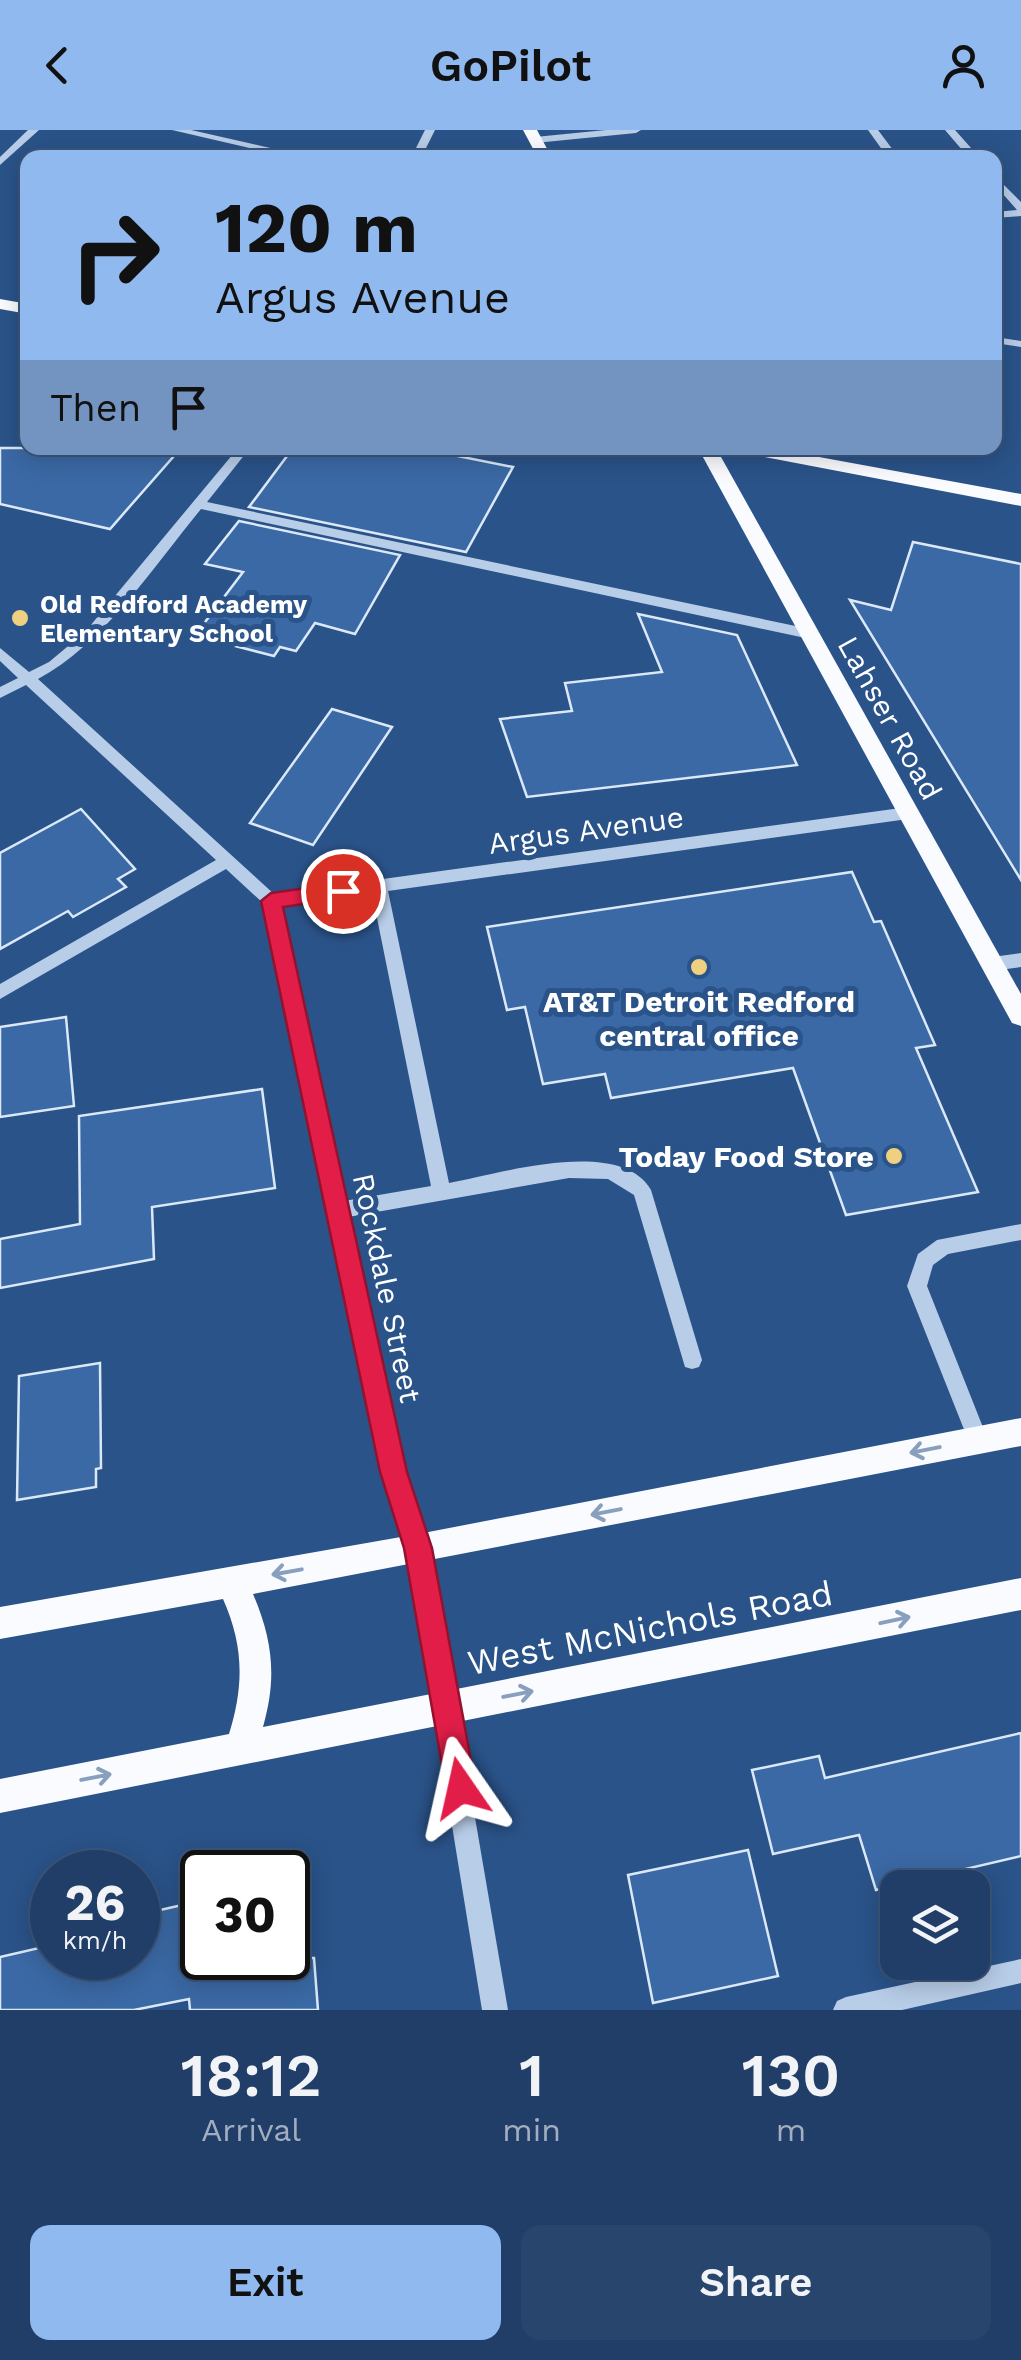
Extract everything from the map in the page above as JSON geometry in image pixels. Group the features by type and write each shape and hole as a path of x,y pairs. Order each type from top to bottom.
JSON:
{"main road":[{"name":"Lahser Road","path":"711,455 1021,1016"},
{"path":"781,455 1021,500"},
{"path":"0,1623 418,1548 1021,1432"},
{"path":"231,1582 252,1624 260,1666 257,1698 240,1750"},
{"name":"West McNichols Road","path":"0,1796 1021,1594"}],"street":[{"path":"0,162 34,130"},
{"path":"177,130 272,150"},
{"path":"532,135 636,130"},
{"path":"950,130 968,150"},
{"path":"1002,188 1021,210"},
{"path":"0,693 30,680 90,635 238,455"},
{"path":"198,504 810,634"},
{"path":"0,653 271,901"},
{"name":"Argus Avenue","path":"271,901 908,813"},
{"path":"0,992 228,861"},
{"path":"379,886 441,1192"},
{"name":"Rockdale Street","path":"271,901 393,1472 418,1548 496,2010"},
{"path":"992,964 1021,960"},
{"path":"337,1211 569,1170 595,1168 620,1172 642,1190 692,1360"},
{"path":"978,1440 917,1286 925,1260 944,1246 1021,1232"},
{"path":"846,2010 1021,1971"}],"building":[{"path":"0,448 20,448 20,455 175,455 110,529 0,504"},
{"path":"288,455 453,455 513,467 466,552 249,507"},
{"path":"239,521 400,555 355,634 315,623 296,651 280,647 274,656 208,639 212,633 199,630 243,572 205,564"},
{"path":"913,542 1021,564 1021,880 850,600 891,610"},
{"path":"638,614 737,635 797,765 527,797 500,719 572,711 565,683 662,672"},
{"path":"332,709 392,727 313,845 250,823"},
{"path":"81,809 135,869 118,879 126,887 73,917 68,911 0,949 0,853"},
{"name":"AT&T Detroit Redford central office","path":"852,872 874,922 881,921 935,1045 916,1048 978,1192 846,1215 793,1068 611,1098 605,1074 543,1084 525,1007 507,1010 487,927"},
{"path":"66,1017 74,1106 0,1117 0,1027"},
{"path":"262,1089 275,1188 152,1207 154,1259 0,1288 0,1239 80,1224 79,1116"},
{"path":"100,1363 101,1468 96,1469 96,1487 17,1500 19,1376"},
{"path":"1021,1733 1021,1856 961,1870 880,1870 880,1889 876,1890 859,1835 773,1854 752,1770 819,1756 825,1778"},
{"path":"748,1850 778,1976 653,2003 628,1875"},
{"path":"180,1905 180,1980 310,1980 310,1958 314,1958 318,2010 190,2010 189,1999 134,2010 0,2010 0,1957 30,1950 30,1980 160,1980 160,1910"}],"place":[{"name":"Old Redford Academy Elementary School","path":"20,618"},
{"name":"AT&T Detroit Redford central office","path":"699,967"},
{"name":"Today Food Store","path":"894,1156"}],"route":[{"path":"343,891 271,901 393,1472 418,1548 461,1788"}]}
